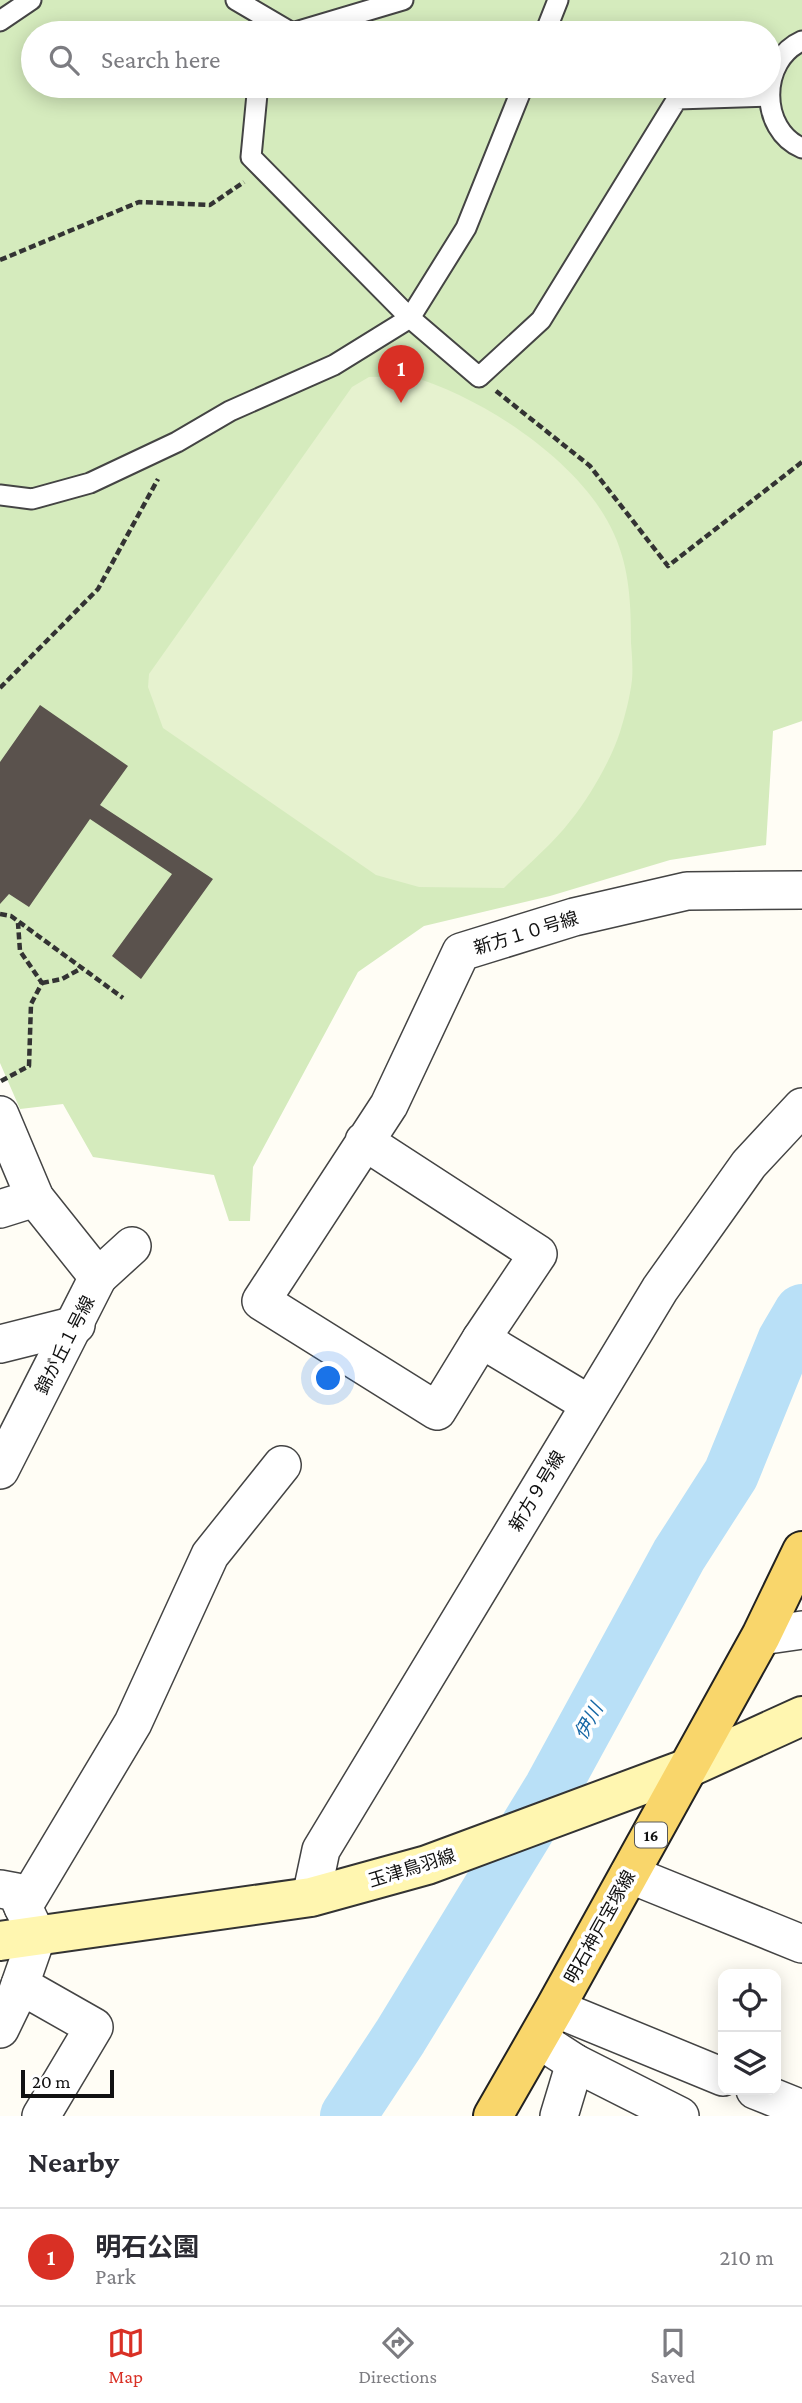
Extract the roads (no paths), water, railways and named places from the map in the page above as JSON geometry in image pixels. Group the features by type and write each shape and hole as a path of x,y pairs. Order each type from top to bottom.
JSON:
{"main road":[{"name":"明石神戸宝塚線","path":"493,2116 761,1636 802,1551"}],"street":[{"name":"新方１０号線","path":"481,1339 437,1412 261,1301 388,1105 461,953 574,918 687,891 802,890"},
{"name":"新方９号線","path":"311,1897 321,1850 660,1289 749,1164 802,1107"},
{"name":"錦が丘１号線","path":"0,1115 35,1198 98,1277 76,1325 0,1470"},
{"path":"364,1141 538,1254 481,1339 589,1405"},
{"path":"0,1209 35,1198"},
{"path":"98,1277 132,1246"},
{"path":"0,1344 76,1325"},
{"path":"0,2029 20,1985 15,1918 133,1723 210,1555 282,1465"},
{"path":"761,1636 802,1630"},
{"name":"玉津鳥羽線","path":"15,1918 311,1897 427,1865 688,1768 802,1716"},
{"path":"629,1874 802,1944"},
{"path":"20,1985 94,2028 41,2116"},
{"path":"546,2024 575,2063 680,2116"},
{"path":"546,2024 718,2076"},
{"path":"559,2116 575,2063"},
{"path":"767,2095 802,2109"}],"lane":[{"path":"0,21 32,0"},
{"path":"236,0 272,21"},
{"path":"332,21 403,0"},
{"path":"550,21 558,0"},
{"path":"781,57 802,41"},
{"path":"257,98 251,157 410,318 479,377 541,320 677,99 708,98"},
{"path":"0,495 32,499 90,483 177,442 230,411 334,365 410,318 466,228 518,98"},
{"path":"769,98 773,116 782,133 802,148"}],"waterway":[{"name":"伊川","path":"348,2116 400,2037 552,1788 679,1555 731,1474 785,1341 802,1312"}],"place":[{"name":"明石公園","path":"401,403"}]}
